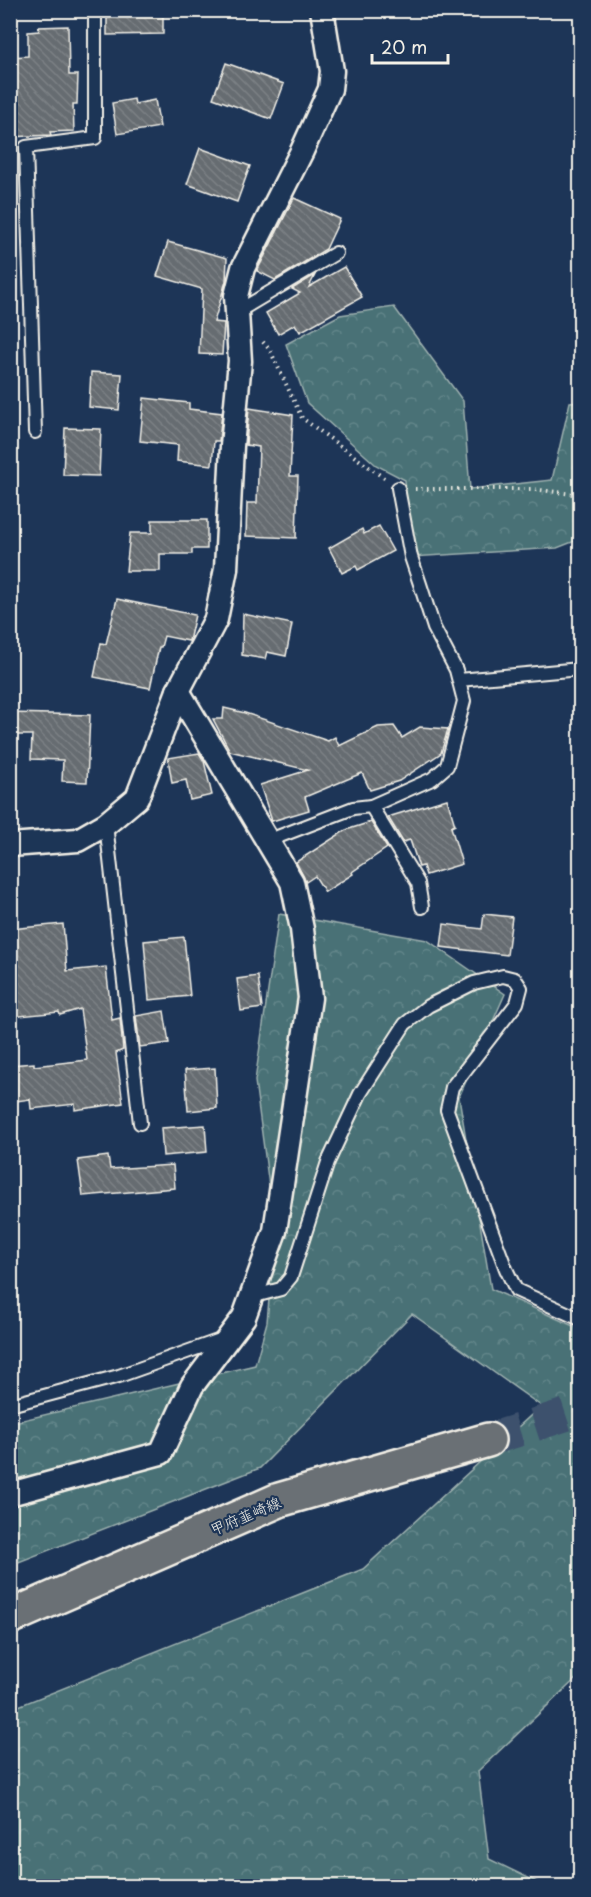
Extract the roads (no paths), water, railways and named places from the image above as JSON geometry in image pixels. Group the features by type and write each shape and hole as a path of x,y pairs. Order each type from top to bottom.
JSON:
{"main road":[{"name":"甲府韮崎線","path":"10,1617 279,1500 488,1440"}],"street":[{"path":"10,845 78,840 106,824 137,798 178,691 216,619 226,569 232,446 240,361 236,296 243,268 302,151 330,89 332,71 322,10"},
{"path":"10,1494 161,1453 192,1386 244,1317 275,1231 310,998 302,929 292,882 178,691"}],"lane":[{"path":"35,432 26,147 95,138 95,10"},
{"path":"237,312 336,253"},
{"path":"267,841 353,808 371,806 432,779 447,766 464,701 456,670 434,628 411,557 398,488"},
{"path":"459,680 580,669"},
{"path":"371,806 418,883 422,907"},
{"path":"106,824 140,1123"},
{"path":"251,1297 280,1289 291,1277 328,1162 360,1094 405,1024 428,1006 465,987 503,976 515,979 521,988 517,1002 452,1087 447,1110 516,1290 580,1319"},
{"path":"10,1405 119,1376 230,1336"}],"tunnel":[{"path":"488,1440 580,1410"}]}
